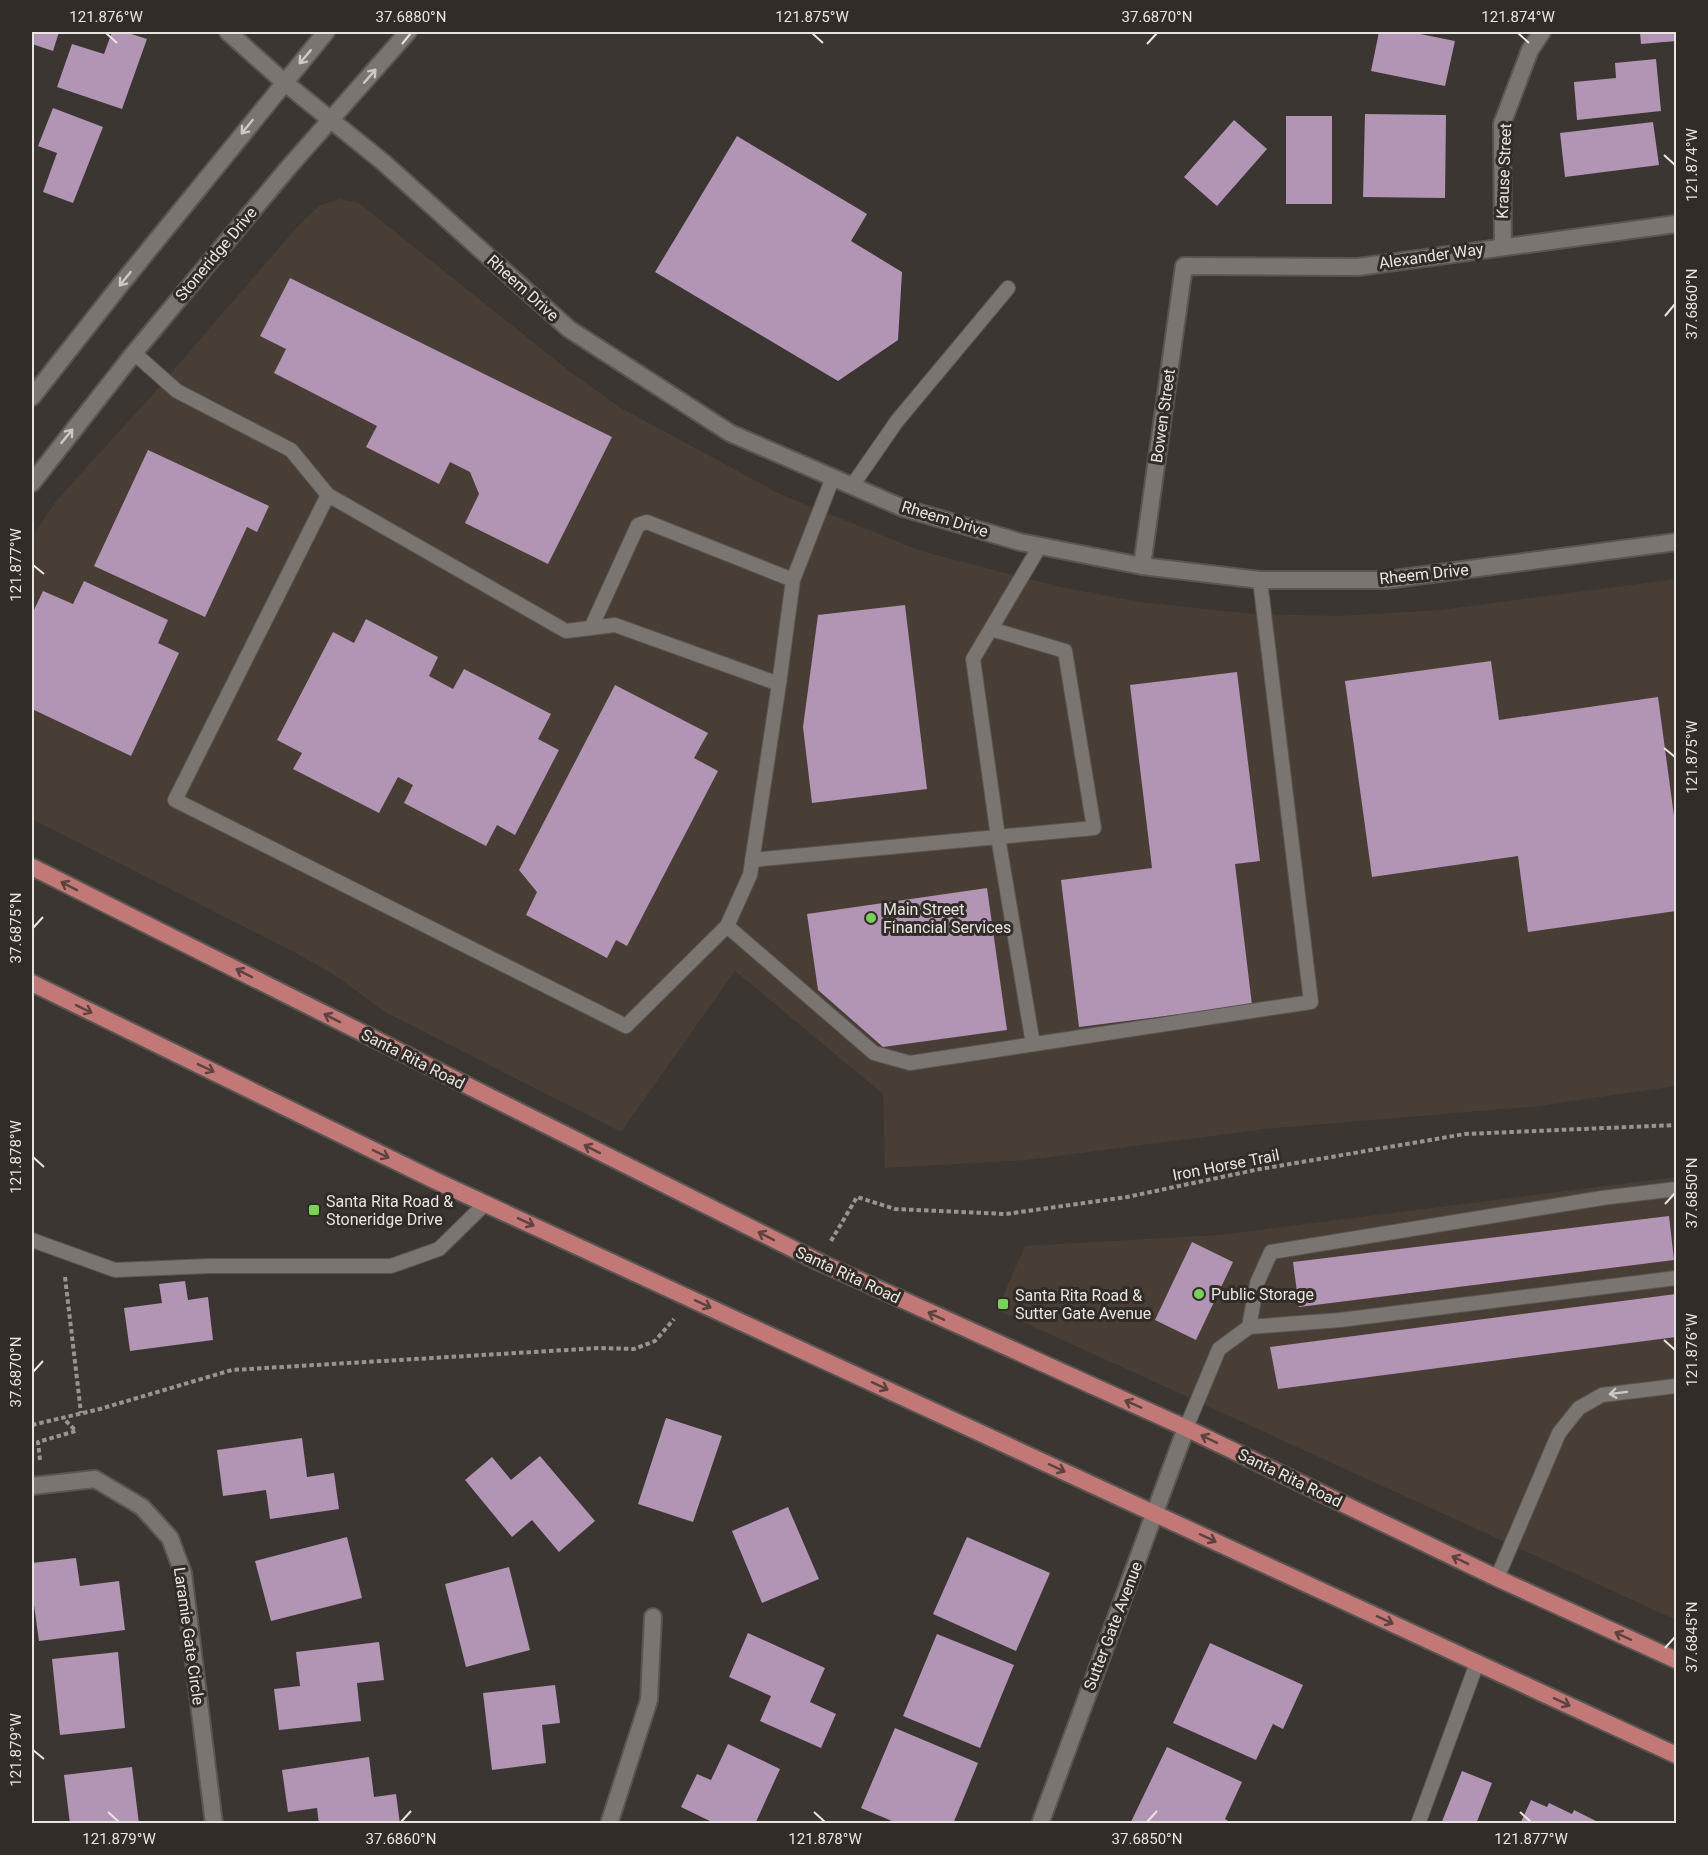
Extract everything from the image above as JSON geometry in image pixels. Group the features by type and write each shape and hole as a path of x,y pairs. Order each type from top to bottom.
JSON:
{"main road":[{"name":"Santa Rita Road","path":"32,867 819,1262 1186,1428 1497,1578 1677,1660"},
{"path":"32,983 424,1175 1677,1755"}],"street":[{"name":"Rheem Drive","path":"228,32 382,162 569,329 730,433 903,507 1020,542 1142,566 1260,580 1386,580 1677,542"},
{"path":"32,397 284,81 326,32"},
{"name":"Stoneridge Drive","path":"32,483 134,353 288,168 408,32"},
{"name":"Krause Street","path":"1503,247 1502,124 1530,50 1542,32"},
{"name":"Alexander Way","path":"1184,266 1358,267 1677,224"},
{"name":"Bowen Street","path":"1142,566 1184,266"},
{"name":"Sutter Gate Avenue","path":"1040,1824 1186,1428"},
{"name":"Laramie Gate Circle","path":"37,1485 95,1479 142,1507 170,1538 183,1573 214,1824"},
{"path":"609,1824 649,1700 653,1617"}],"lane":[{"path":"852,486 897,421 1008,288"},
{"path":"134,353 177,391 291,450 328,495 566,632 615,625 779,684"},
{"path":"328,495 175,800 626,1026 727,926 750,875 793,580 833,477"},
{"path":"591,628 638,525 647,522 793,580"},
{"path":"1033,1044 998,837 973,659 1040,546"},
{"path":"727,926 874,1053 910,1063 1311,1002 1260,580"},
{"path":"752,860 1094,828 1065,651 991,629"},
{"path":"1248,1327 1257,1283 1271,1252 1602,1198 1677,1189"},
{"path":"32,1240 116,1270 209,1266 391,1266 439,1249 486,1203"},
{"path":"1186,1428 1219,1349 1248,1327 1340,1320 1677,1278"},
{"path":"1497,1578 1559,1433 1579,1408 1602,1395 1677,1386"},
{"path":"1418,1824 1477,1663"}],"path":[{"name":"Iron Horse Trail","path":"819,1262 857,1197 894,1209 1006,1214 1127,1197 1255,1170 1465,1134 1677,1125"},
{"path":"62,1250 81,1413"},
{"path":"32,1425 232,1370 600,1348 634,1349 655,1341 691,1299"},
{"path":"37,1485 38,1442 76,1431 62,1418"}],"shaded area":[{"path":"339,199 359,203 573,374 621,408 780,494 921,551 1056,586 1139,602 1253,614 1341,616 1441,610 1676,579 1676,1086 1538,1106 1265,1129 1027,1160 885,1168 883,1094 735,971 621,1132 385,1012 333,974 290,950 32,819 32,537 56,501 154,393 297,227 319,206"},
{"path":"1676,1177 1676,1620 997,1310 1025,1246 1218,1235"}],"building":[{"path":"32,32 59,32 53,51 32,44"},
{"path":"112,32 125,32 147,39 122,109 57,87 72,44 104,54"},
{"path":"1379,32 1410,32 1455,41 1445,86 1371,71"},
{"path":"1640,32 1676,32 1676,41 1641,44"},
{"path":"1656,59 1661,111 1577,120 1574,82 1616,78 1615,63"},
{"path":"53,108 103,127 73,203 43,192 57,153 38,146"},
{"path":"1365,114 1446,115 1445,198 1363,197"},
{"path":"1286,116 1332,116 1332,204 1286,204"},
{"path":"1234,120 1267,149 1217,206 1184,177"},
{"path":"1653,122 1659,165 1565,177 1560,133"},
{"path":"737,136 867,214 851,241 902,272 898,340 838,381 655,272"},
{"path":"290,278 612,437 548,564 465,523 479,494 470,472 450,462 439,484 366,447 377,426 274,373 286,349 260,336"},
{"path":"148,450 269,506 257,532 247,527 205,617 94,566"},
{"path":"84,581 168,620 158,643 179,653 131,756 32,709 32,614 43,591 73,604"},
{"path":"905,605 927,789 812,803 803,727 818,615"},
{"path":"366,619 438,657 429,676 453,689 464,669 551,714 538,739 559,750 515,835 497,825 486,846 404,803 413,785 398,777 379,813 293,769 302,753 277,740 333,632 354,643"},
{"path":"1491,661 1499,720 1658,697 1676,831 1676,911 1528,932 1518,856 1372,877 1345,681"},
{"path":"1237,672 1260,861 1235,864 1252,1005 1079,1027 1061,880 1152,868 1130,685"},
{"path":"615,685 708,733 694,758 718,771 627,946 616,940 607,958 526,915 537,892 519,870"},
{"path":"987,888 1007,1030 883,1047 818,990 807,914"},
{"path":"1669,1216 1674,1260 1299,1307 1293,1262"},
{"path":"1192,1242 1233,1262 1196,1340 1155,1320"},
{"path":"185,1281 188,1300 208,1297 213,1340 130,1351 124,1308 162,1303 159,1284"},
{"path":"1676,1294 1676,1337 1278,1389 1270,1347"},
{"path":"666,1418 722,1436 693,1522 638,1504"},
{"path":"302,1438 307,1477 334,1473 339,1509 270,1519 266,1490 223,1496 217,1450"},
{"path":"540,1456 595,1521 559,1552 532,1520 512,1537 465,1480 492,1457 511,1480"},
{"path":"788,1507 819,1579 762,1603 732,1531"},
{"path":"347,1537 362,1598 271,1621 255,1561"},
{"path":"967,1537 1050,1573 1016,1651 933,1614"},
{"path":"76,1558 80,1586 119,1581 125,1630 39,1641 32,1598 32,1563"},
{"path":"509,1567 530,1650 466,1667 445,1584"},
{"path":"748,1633 825,1668 810,1702 836,1714 821,1748 760,1721 771,1696 729,1677"},
{"path":"937,1634 1014,1665 980,1748 903,1716"},
{"path":"379,1642 384,1680 357,1683 361,1721 279,1730 274,1689 300,1686 296,1652"},
{"path":"1210,1643 1303,1685 1283,1729 1273,1724 1256,1760 1173,1723"},
{"path":"118,1652 125,1728 60,1735 52,1659"},
{"path":"555,1685 560,1723 542,1725 546,1763 492,1770 483,1693"},
{"path":"895,1728 978,1763 953,1824 899,1824 861,1808"},
{"path":"728,1744 780,1769 755,1824 716,1824 681,1807 697,1774 711,1780"},
{"path":"1167,1747 1242,1782 1225,1819 1233,1824 1130,1824"},
{"path":"369,1757 374,1797 396,1794 400,1824 319,1824 317,1808 288,1812 282,1770"},
{"path":"132,1767 139,1824 70,1824 64,1775"},
{"path":"1462,1771 1492,1783 1476,1824 1441,1824"},
{"path":"1531,1800 1547,1807 1549,1803 1572,1814 1574,1810 1602,1824 1520,1824"}],"place":[{"name":"Main Street Financial Services","path":"871,918"},
{"name":"Santa Rita Road & Stoneridge Drive","path":"314,1210"},
{"name":"Public Storage","path":"1199,1294"},
{"name":"Santa Rita Road & Sutter Gate Avenue","path":"1003,1304"}]}
